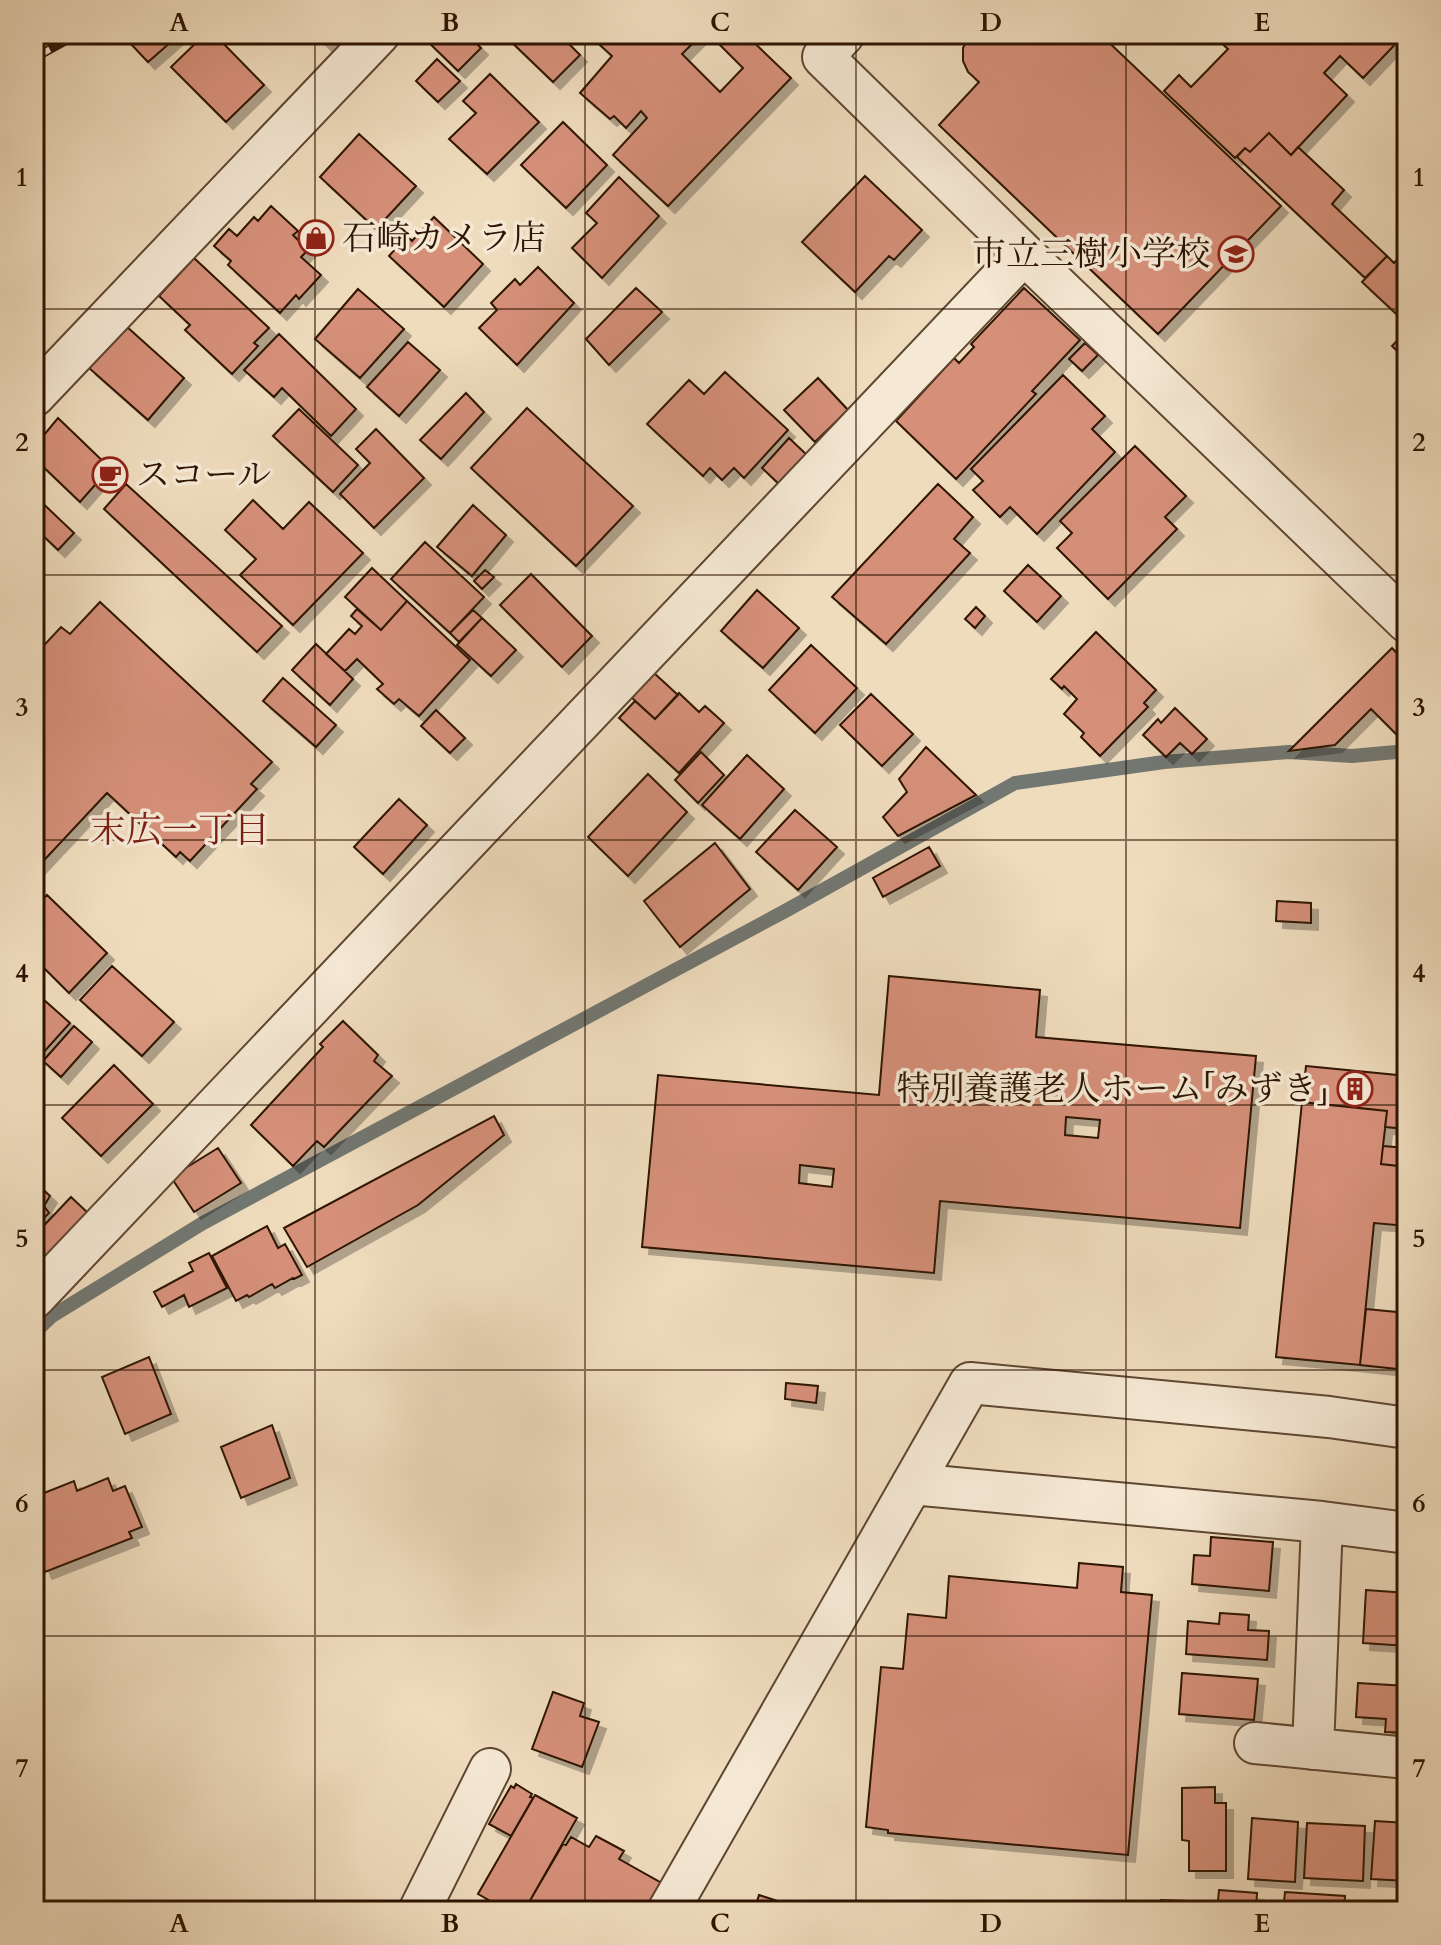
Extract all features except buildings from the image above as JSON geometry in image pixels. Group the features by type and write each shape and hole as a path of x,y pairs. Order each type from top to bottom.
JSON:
{"street":[{"path":"34,396 379,34"},
{"path":"844,34 823,57 1407,622"},
{"path":"34,1298 1024,254"},
{"path":"668,1911 970,1383 1329,1417 1407,1428"},
{"path":"912,1484 1322,1522 1407,1533"},
{"path":"1313,1749 1322,1522"},
{"path":"1255,1743 1407,1758"},
{"path":"419,1911 490,1769"}],"waterway":[{"path":"34,1333 52,1316 203,1223 787,910 1015,783 1164,762 1289,752 1352,756 1407,751"}],"railway":[{"path":"34,58 78,34"}],"place":[{"name":"石崎カメラ店","path":"316,238"},
{"name":"市立三樹小学校","path":"1236,254"},
{"name":"スコール","path":"110,475"},
{"name":"特別養護老人ホーム「みずき」","path":"1355,1089"}],"district":[{"name":"末広一丁目","path":"180,830"}]}
